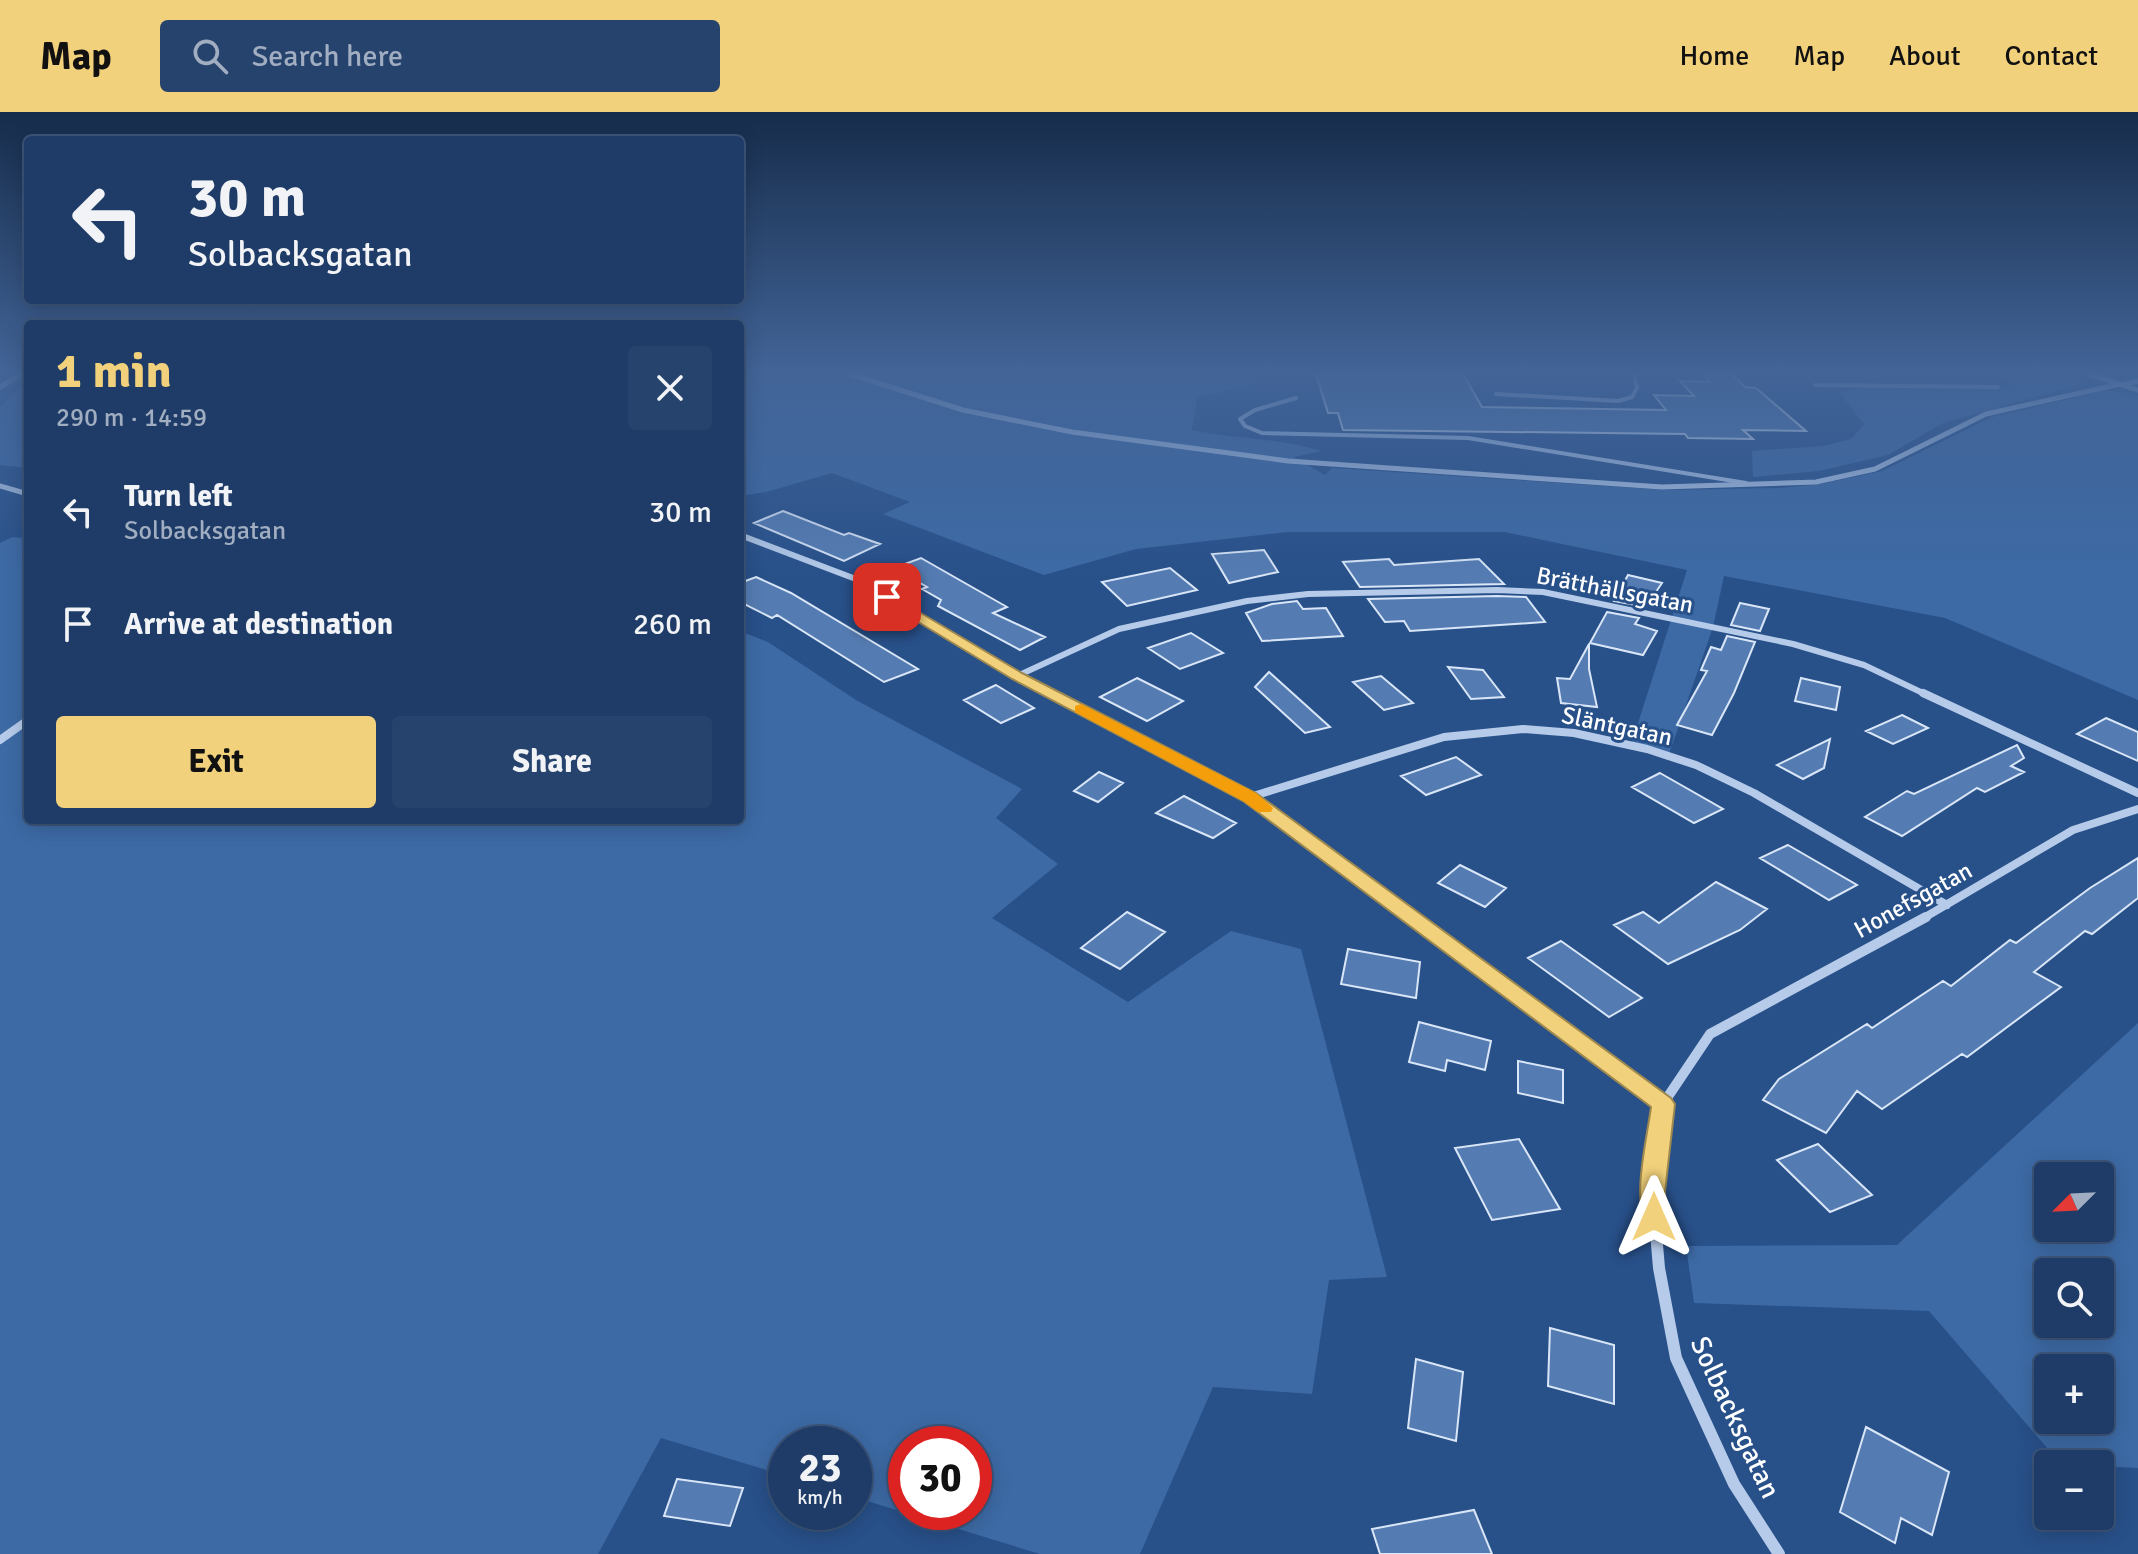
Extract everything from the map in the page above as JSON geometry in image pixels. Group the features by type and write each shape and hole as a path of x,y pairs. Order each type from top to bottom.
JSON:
{"street":[{"path":"1141,441 1288,461 1662,487 1816,482 1875,469 1931,441"},
{"path":"0,486 24,493"},
{"path":"744,537 861,581 1017,676 1250,797 1663,1104"},
{"name":"Brätthällsgatan","path":"1017,676 1119,629 1247,601 1308,594 1543,592 1793,644 1864,665 2138,793"},
{"path":"0,740 24,723"},
{"name":"Släntgatan","path":"1250,797 1444,737 1523,729 1574,733 1631,745 1696,765 1754,793 1947,905"},
{"name":"Honefsgatan","path":"1710,1034 1947,905 2073,830 2138,809"},
{"name":"Solbacksgatan","path":"1710,1034 1663,1104 1652,1192 1659,1268 1676,1358 1734,1484 1779,1554"}],"lane":[{"path":"1488,441 1758,485"}],"shaded area":[{"path":"0,441 24,441 24,468 0,465"},
{"path":"744,441 1269,441 1321,451 1294,457 1325,475 1332,468 1666,490 1780,488 1821,484 1882,471 1943,441 2138,441 2138,700 1945,618 1724,576 1713,627 1667,760 1631,745 1687,570 1505,532 1287,532 1136,549 1044,575 883,514 910,502 832,473 744,495"},
{"path":"1842,441 1912,441 1888,455 1819,471 1753,477 1752,451 1824,446"},
{"path":"12,537 24,538 24,824 744,824 744,633 768,642 856,700 1022,789 996,818 1058,864 992,918 1128,1002 1231,931 1301,949 1387,1277 1329,1280 1312,1394 1213,1387 1140,1554 1040,1554 962,1530 992,1530 992,1426 888,1426 888,1507 872,1503 872,1426 768,1426 768,1471 661,1438 598,1554 0,1554 0,543"},
{"path":"2138,1023 2138,1468 2114,1467 2114,1450 2049,1450 2035,1434 2114,1434 2114,1354 2034,1354 2034,1433 1929,1311 1694,1303 1686,1246 1897,1245"}],"building":[{"path":"783,511 844,535 849,533 880,544 844,561 754,523"},
{"path":"1264,550 1278,572 1229,583 1212,554"},
{"path":"921,558 1007,607 993,613 1045,637 1020,650 938,606 941,600 922,589 927,587 894,568"},
{"path":"1389,559 1394,565 1479,559 1504,584 1360,587 1343,562"},
{"path":"1170,568 1197,590 1127,606 1102,582"},
{"path":"1628,575 1662,583 1646,607 1614,601"},
{"path":"756,577 791,593 918,669 884,682 777,615 772,618 744,604 744,582"},
{"path":"1526,597 1545,622 1410,631 1404,621 1385,622 1368,599"},
{"path":"1297,601 1303,609 1326,608 1343,636 1262,641 1246,613 1272,604"},
{"path":"1740,603 1769,609 1760,631 1731,625"},
{"path":"1607,612 1639,618 1635,624 1657,631 1643,655 1590,643"},
{"path":"1191,633 1223,653 1180,669 1148,648"},
{"path":"1727,636 1755,642 1712,735 1677,725 1707,671 1701,670 1711,647 1721,650"},
{"path":"1589,644 1589,669 1597,707 1561,703 1557,678 1570,679"},
{"path":"1448,667 1483,670 1504,697 1471,699"},
{"path":"1269,672 1330,727 1305,733 1255,687"},
{"path":"1381,676 1413,703 1384,710 1353,682"},
{"path":"1137,678 1183,701 1147,721 1100,697"},
{"path":"1801,678 1840,687 1836,710 1795,701"},
{"path":"996,685 1034,708 1001,723 964,700"},
{"path":"1902,715 1928,728 1893,744 1866,731"},
{"path":"2106,718 2138,732 2138,761 2077,734"},
{"path":"1830,739 1824,768 1803,779 1777,765"},
{"path":"2017,745 2024,758 2011,766 2024,772 1985,792 1977,788 1902,836 1865,817 1907,791 1914,794"},
{"path":"1456,757 1481,775 1426,795 1401,776"},
{"path":"1099,772 1123,783 1098,802 1074,791"},
{"path":"1660,773 1723,809 1694,823 1632,787"},
{"path":"1184,796 1236,823 1213,838 1156,813"},
{"path":"1788,845 1857,885 1829,900 1760,858"},
{"path":"2138,858 2138,898 2092,934 2085,931 2034,972 2061,987 1967,1057 1962,1054 1882,1109 1857,1091 1826,1133 1763,1100 1779,1079 1867,1024 1872,1028 1943,981 1951,986 2010,940 2016,943 2090,888"},
{"path":"1460,865 1506,888 1485,907 1438,883"},
{"path":"1716,882 1767,909 1740,930 1668,964 1614,925 1643,912 1659,923"},
{"path":"1127,912 1165,932 1120,969 1081,948"},
{"path":"1561,941 1642,998 1609,1017 1528,958"},
{"path":"1348,949 1420,962 1416,998 1341,984"},
{"path":"1419,1022 1491,1041 1485,1070 1447,1060 1445,1071 1409,1062"},
{"path":"1518,1061 1563,1070 1563,1103 1518,1093"},
{"path":"1519,1139 1560,1209 1492,1220 1455,1148"},
{"path":"1818,1144 1872,1195 1830,1212 1777,1160"},
{"path":"1550,1328 1614,1345 1614,1404 1548,1386"},
{"path":"1416,1359 1463,1372 1456,1441 1408,1428"},
{"path":"1866,1427 1949,1472 1932,1535 1901,1518 1895,1543 1840,1512"},
{"path":"677,1479 743,1488 730,1526 664,1516"},
{"path":"1474,1510 1492,1554 1380,1554 1372,1529"}],"slow traffic":[{"path":"1081,709 1250,797 1265,808"}],"route":[{"path":"887,597 1017,676 1250,797 1663,1104 1652,1192 1654,1217"}]}
